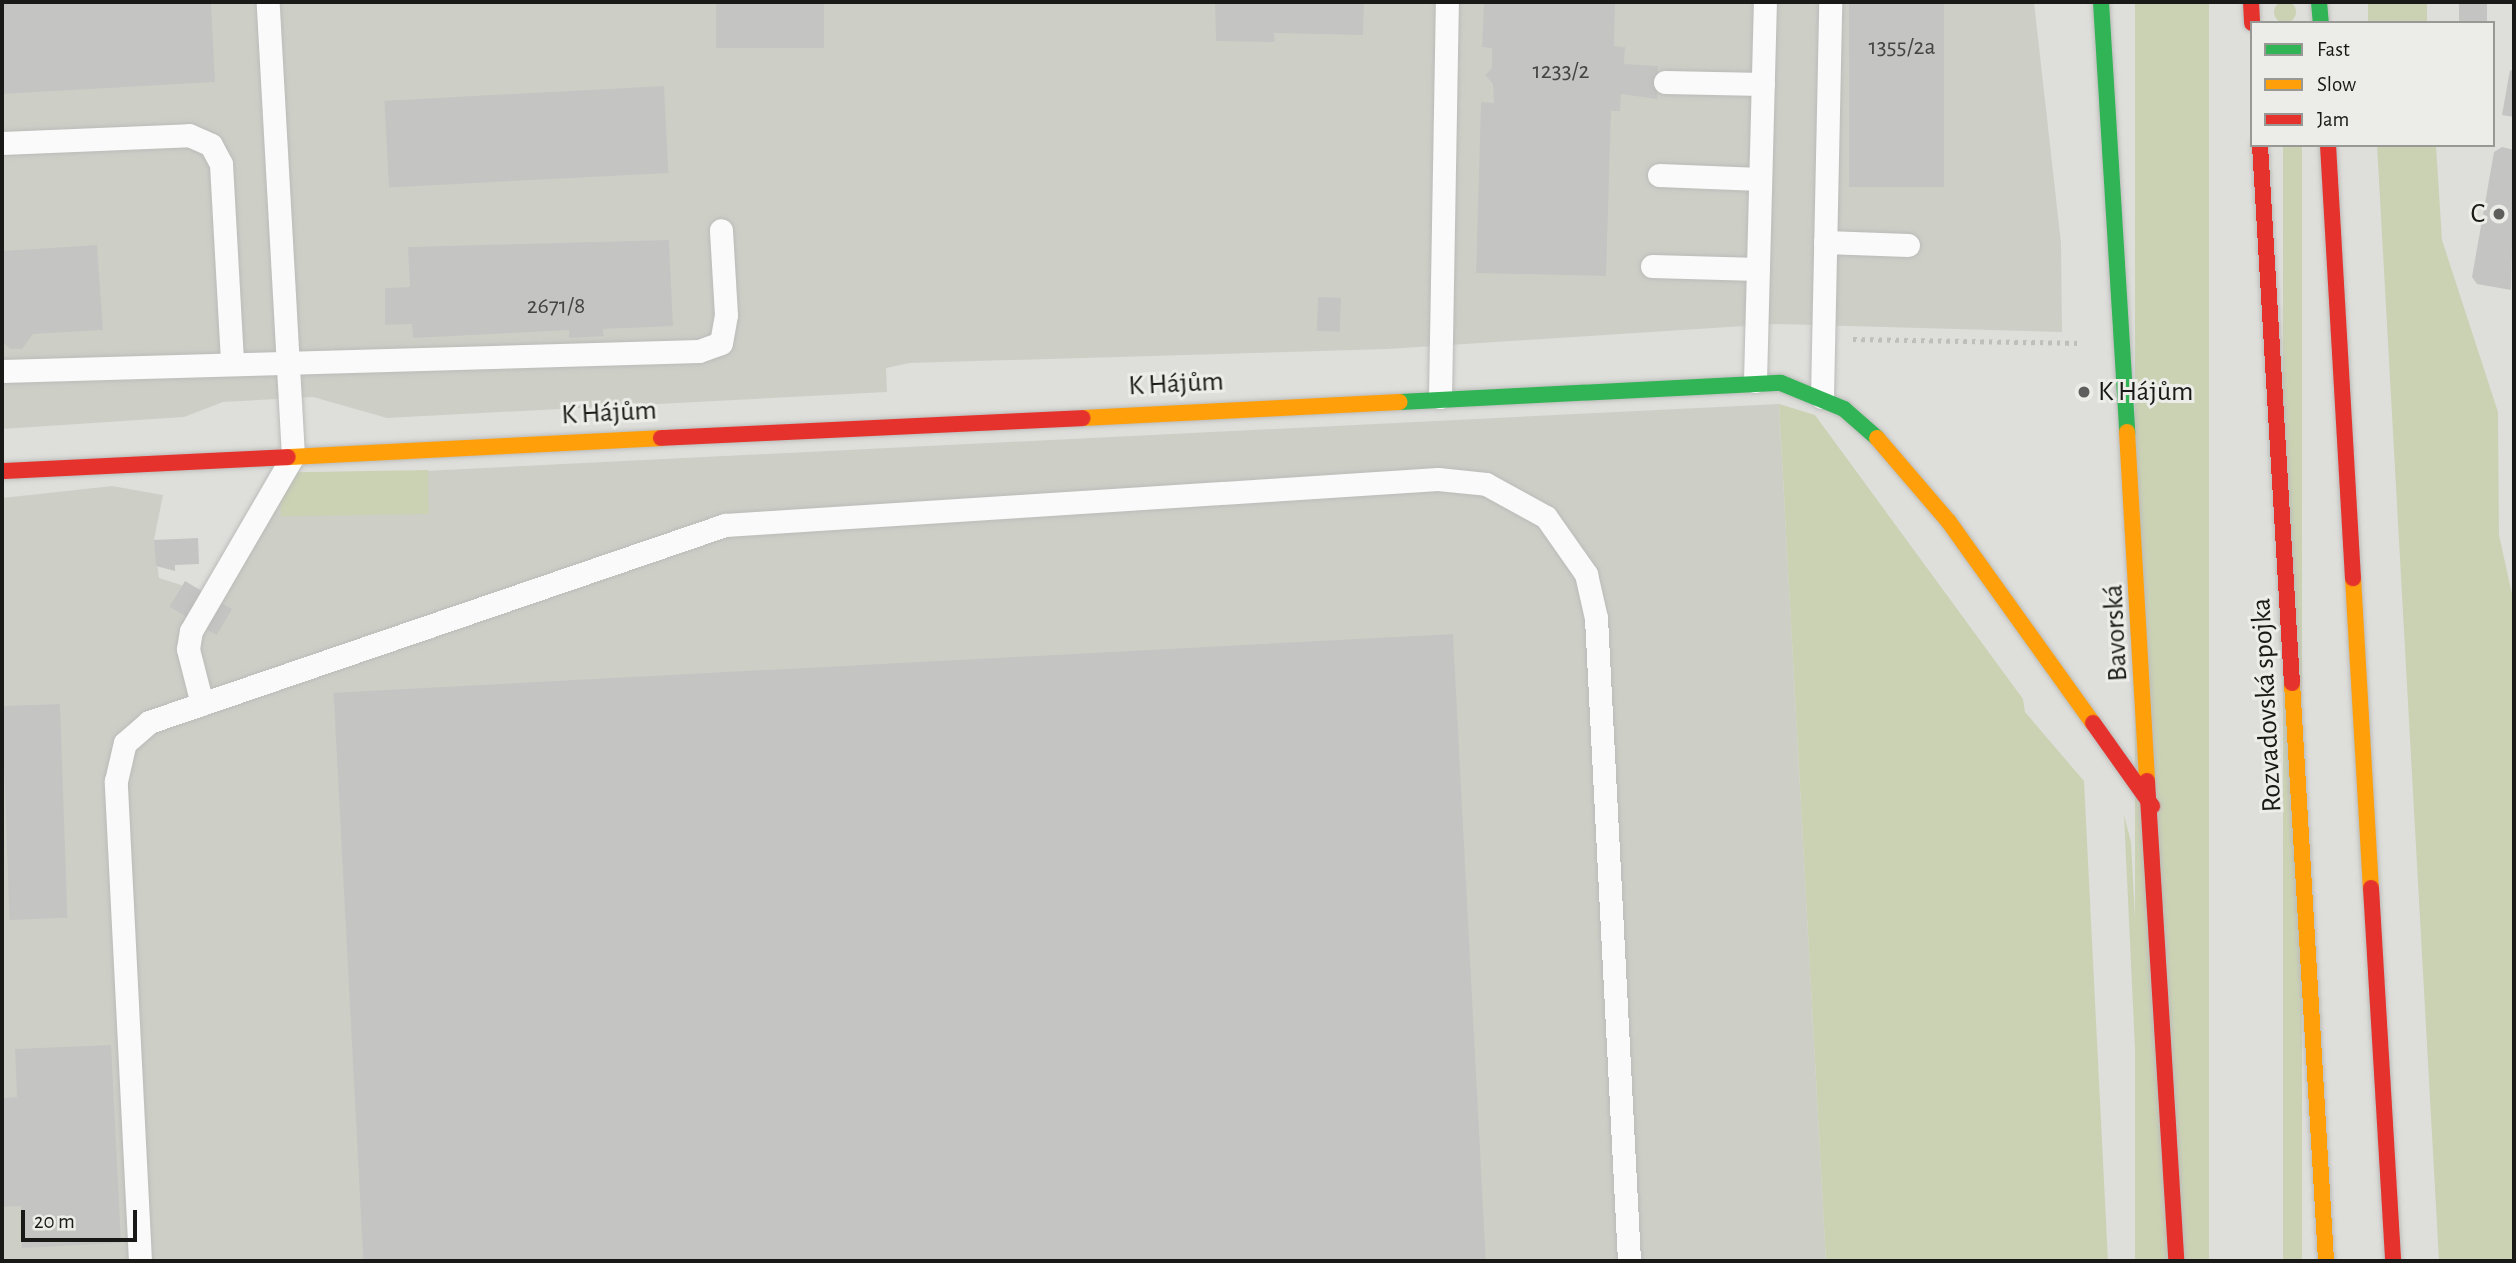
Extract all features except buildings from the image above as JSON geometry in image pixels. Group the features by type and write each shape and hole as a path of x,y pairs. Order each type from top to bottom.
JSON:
{"main road":[{"name":"Bavorská","path":"2102,2 2152,806 2176,1261"},
{"path":"2251,2 2252,21"},
{"path":"2319,2 2320,21"},
{"name":"Rozvadovská spojka","path":"2260,147 2326,1261"},
{"path":"2328,147 2393,1261"},
{"name":"K Hájům","path":"2,471 1755,381 1822,397 1862,422 1950,523 2152,806"}],"lane":[{"path":"202,704 188,649 191,631 293,456 268,2"},
{"path":"1440,397 1447,2"},
{"path":"1755,381 1765,2"},
{"path":"1822,397 1830,2"},
{"path":"1665,82 1763,84"},
{"path":"2,143 189,135 211,145 221,164 232,361"},
{"path":"1659,176 1760,178"},
{"path":"2,371 288,358 699,351 720,342 726,315 721,230"},
{"path":"1825,242 1908,245"},
{"path":"1652,265 1758,269"},
{"path":"140,1261 116,781 125,743 135,731 202,704 738,523 1438,479 1486,484 1519,498 1567,541 1586,574 1597,618 1629,1261"}],"path":[{"path":"1823,348 1833,338 2080,343"}],"shaded area":[{"path":"2,2 2034,2 2061,243 2062,332 1775,324 1388,349 910,363 886,368 887,392 387,418 313,397 223,402 184,417 2,429"},
{"path":"1779,404 1826,1261 2,1261 2,498 112,486 163,495 154,540 159,578 222,598 280,478"}],"green space":[{"path":"2285,1 2293,4 2293,20 2277,20 2274,12 2277,4"},
{"path":"2135,2 2209,2 2209,1261 2135,1261"},
{"path":"2368,2 2427,2 2427,21 2368,21"},
{"path":"2283,147 2302,147 2302,1261 2283,1261"},
{"path":"2377,147 2436,147 2442,240 2498,412 2499,535 2514,603 2514,1261 2439,1261"},
{"path":"1779,404 1815,415 2023,699 2025,712 2084,781 2108,1261 1826,1261"},
{"path":"428,470 429,514 281,517 280,473"},
{"path":"2124,815 2131,842 2153,1261 2145,1261"}],"traffic: fast":[{"path":"2101,2 2127,432"},
{"path":"2319,2 2321,21"},
{"path":"1400,402 1781,383 1844,409 1877,438"}],"traffic: slow":[{"path":"1083,418 1400,402"},
{"path":"2127,432 2147,781"},
{"path":"288,457 661,438"},
{"path":"1877,438 1949,522 2093,723"},
{"path":"2353,578 2371,888"},
{"path":"2292,683 2326,1261"}],"traffic: jam":[{"path":"2251,2 2252,21"},
{"path":"2260,147 2292,683"},
{"path":"2328,147 2353,578"},
{"path":"661,438 1083,418"},
{"path":"2,471 288,457"},
{"path":"2093,723 2152,806"},
{"path":"2147,781 2176,1261"},
{"path":"2371,888 2393,1261"}],"place":[{"name":"C","path":"2499,214"},
{"name":"K Hájům","path":"2084,392"}]}
